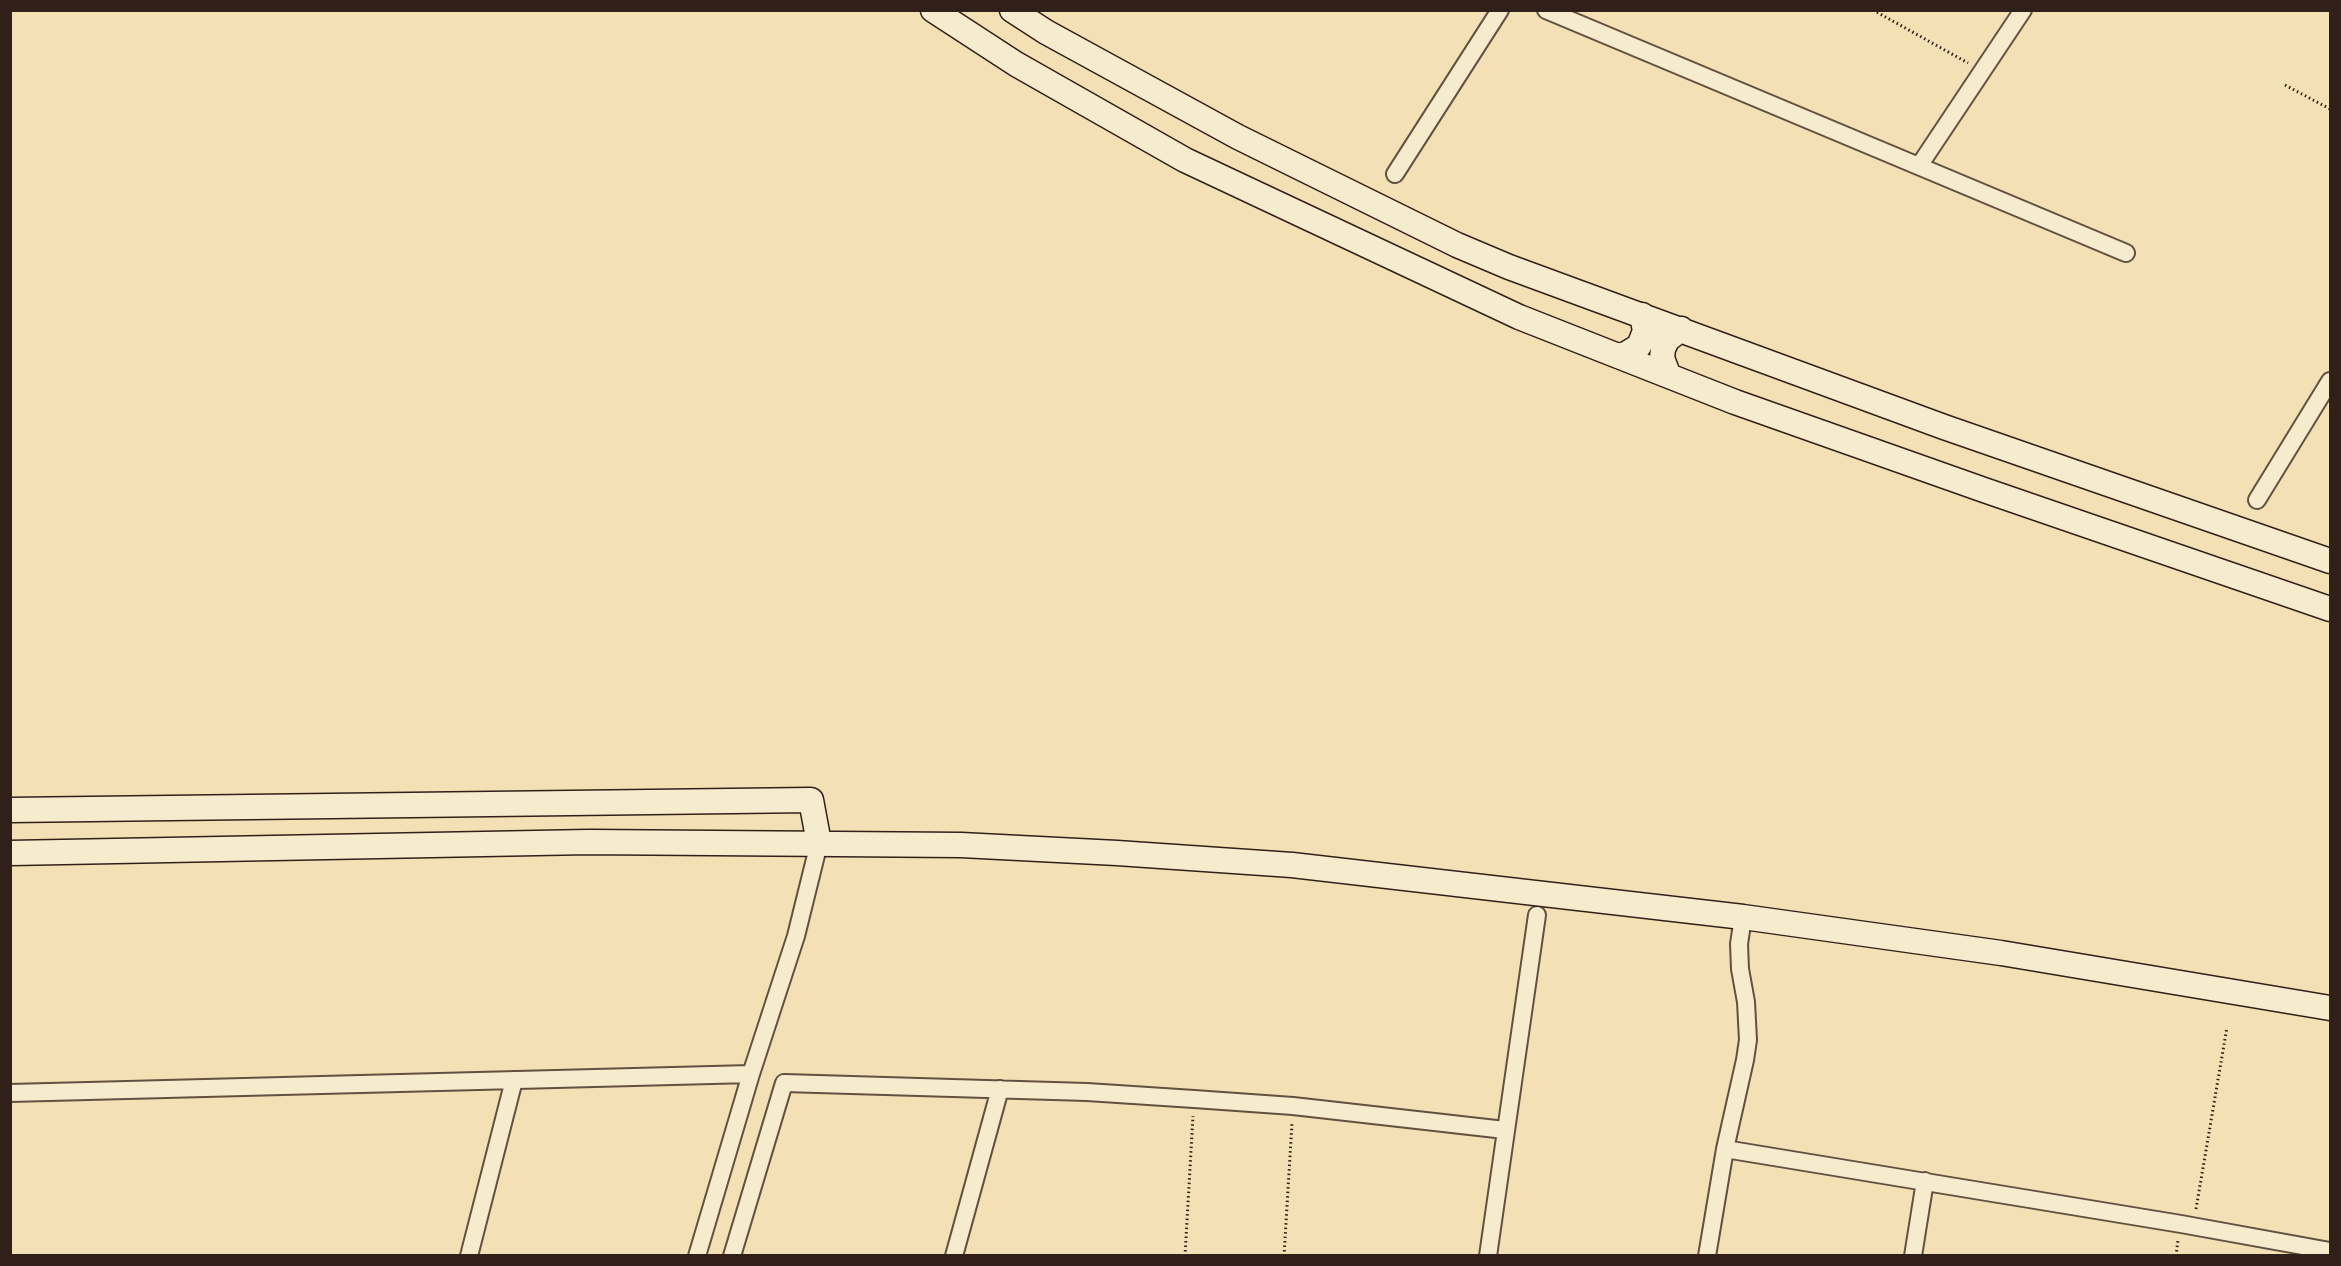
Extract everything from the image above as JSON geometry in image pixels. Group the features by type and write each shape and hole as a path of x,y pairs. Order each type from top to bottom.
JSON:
{"street":[{"path":"933,10 1016,64 1145,139 1195,165 1519,317 1735,402 2331,609"},
{"path":"1012,10 1066,43 1238,137 1448,241 1509,267 1944,427 2331,561"},
{"path":"1395,174 1500,10"},
{"path":"1546,10 2126,252"},
{"path":"1919,166 2023,10"},
{"path":"1618,356 1639,346 1645,331 1642,315"},
{"path":"1668,374 1662,358 1663,349 1667,340 1681,329"},
{"path":"2257,500 2331,381"},
{"path":"10,810 811,800 819,843 796,936 751,1074 697,1256"},
{"path":"10,853 589,842 961,845 1094,851 1292,866 1743,917 2001,953 2331,1008"},
{"path":"1488,1256 1537,915"},
{"path":"1707,1256 1725,1149 1748,1040 1746,1002 1740,969 1739,944 1743,917"},
{"path":"10,1093 751,1074"},
{"path":"470,1256 514,1080"},
{"path":"732,1256 784,1083 1000,1089 1194,1099 1293,1106 1505,1130"},
{"path":"954,1256 1000,1089"},
{"path":"1725,1149 2331,1251"},
{"path":"1913,1256 1925,1181"}],"path":[{"path":"1873,10 1982,71"},
{"path":"2285,85 2331,109"},
{"path":"2193,1226 2227,1027"},
{"path":"1185,1256 1194,1099"},
{"path":"1284,1256 1293,1106"}]}
